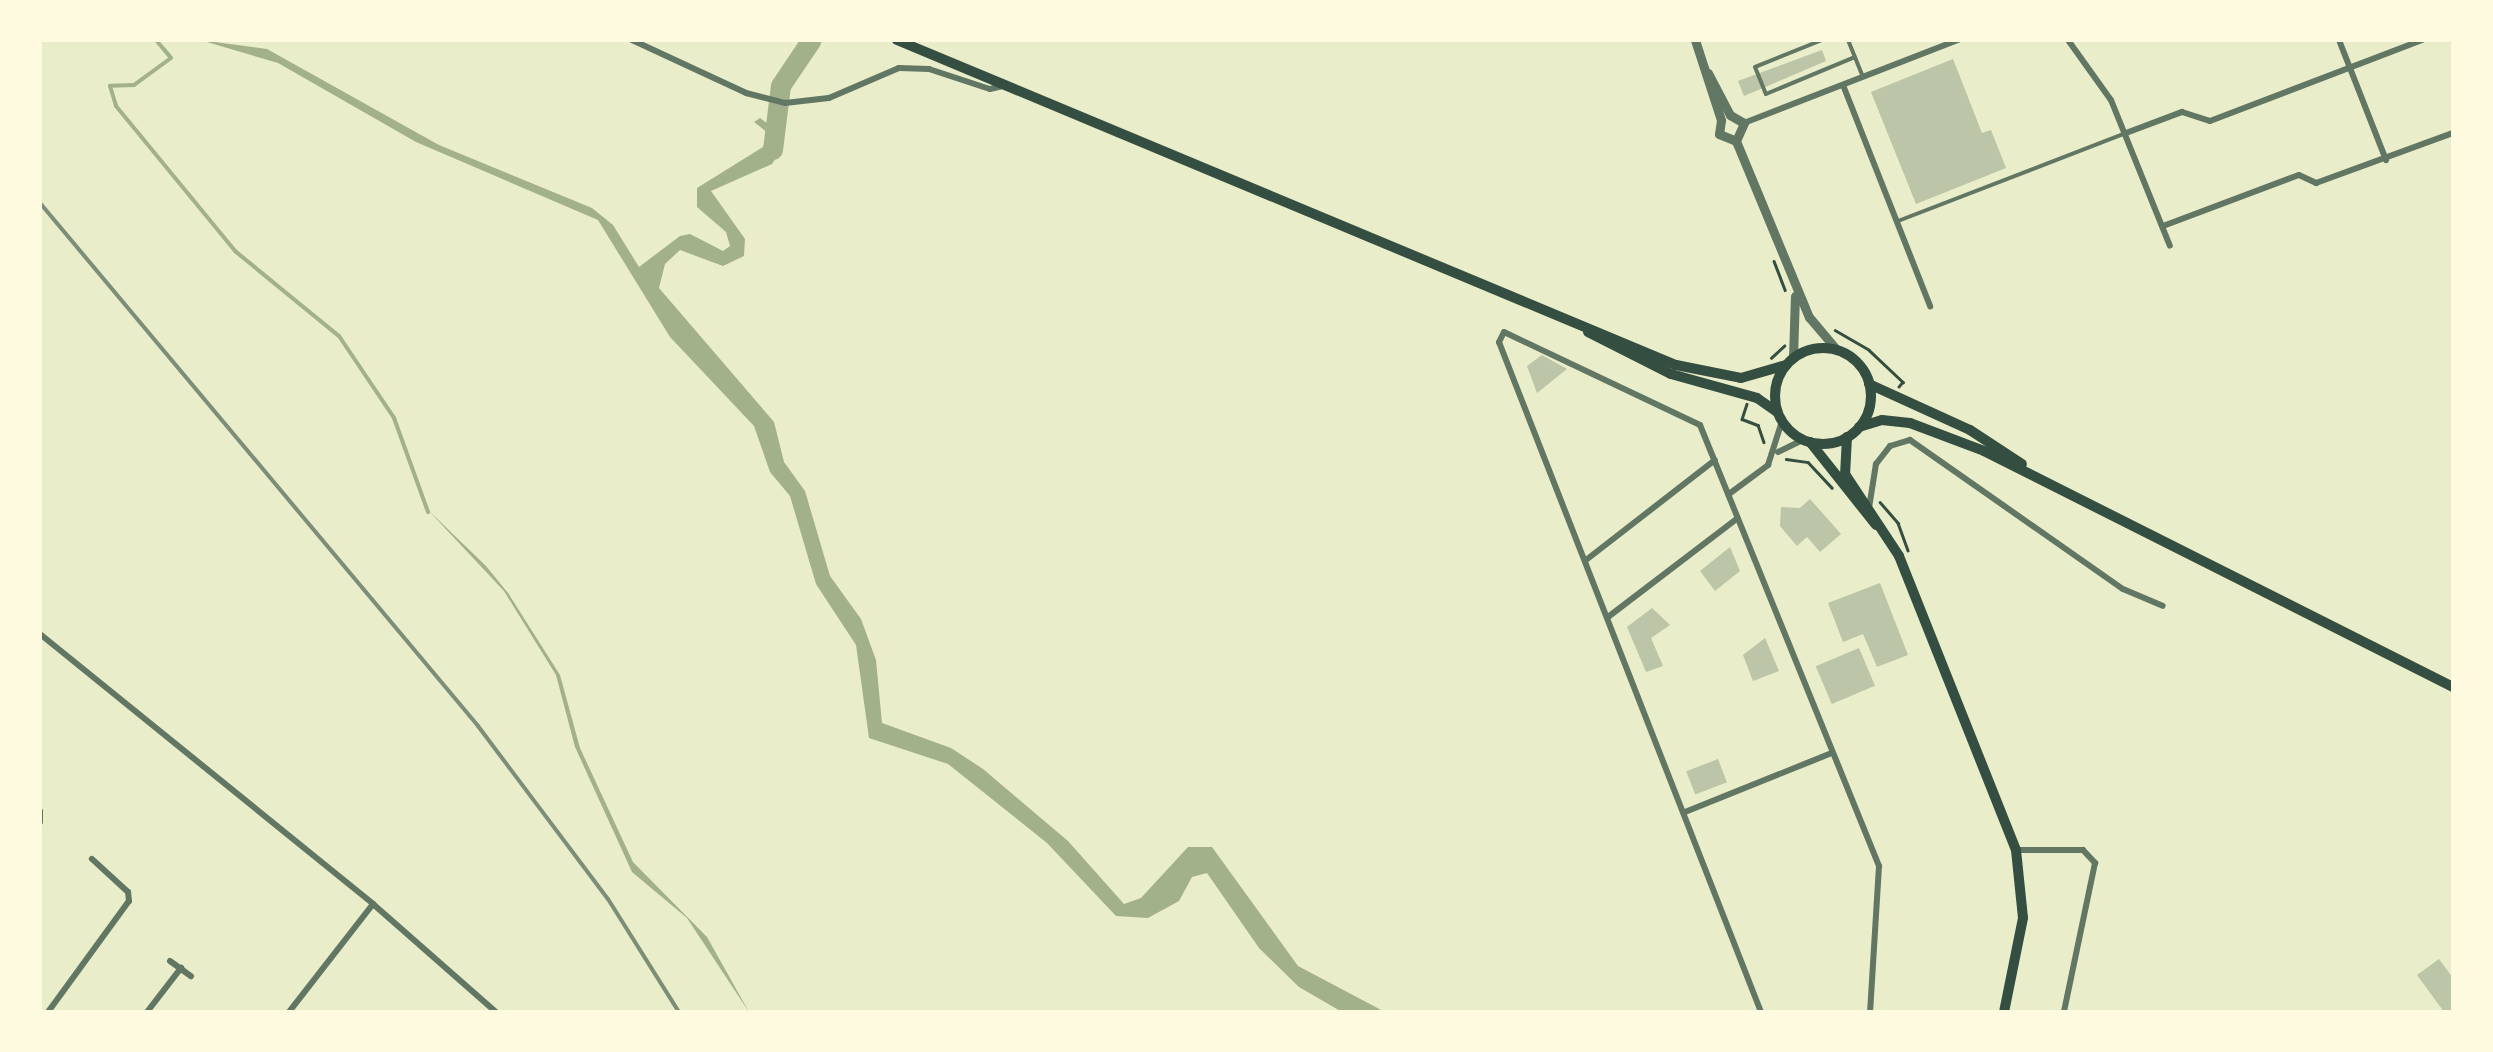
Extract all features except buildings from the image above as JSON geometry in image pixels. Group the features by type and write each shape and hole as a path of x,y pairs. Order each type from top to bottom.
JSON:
{"main road":[{"path":"897,40 1696,372 1754,377 1814,348 1838,350 1854,360 1869,384 1869,406 1859,426 1847,437 1807,441"},
{"path":"1574,323 1671,374 1758,398 1807,441 1869,505"},
{"path":"1780,417 1775,388 1789,362"},
{"path":"1869,384 1990,441 2034,474"},
{"path":"1859,426 1882,420 1910,423 2034,474 2453,687"},
{"path":"1847,437 1845,474 1894,544 2016,850 2023,918 2004,1012"}],"street":[{"path":"632,40 766,100 786,103 829,98 900,68 930,69 990,89 1004,86"},
{"path":"1695,40 1726,118 1720,134 1736,141 1808,317 1838,350"},
{"path":"1726,118 1744,123 1958,40"},
{"path":"2068,40 2126,133 2170,246"},
{"path":"2339,40 2386,160"},
{"path":"2126,133 2182,112 2210,120 2422,40"},
{"path":"1843,85 1930,306"},
{"path":"1736,141 1744,123"},
{"path":"2163,226 2299,175 2316,183 2453,134"},
{"path":"1783,260 1798,304 1789,362"},
{"path":"1761,1012 1500,336 1511,333 1700,425 1832,753 1854,798 1878,866 1870,1012"},
{"path":"1777,453 1780,417"},
{"path":"1869,505 1876,464 1890,446 1910,440 2122,589 2163,606"},
{"path":"1729,494 1777,453 1807,441"},
{"path":"1586,560 1715,460"},
{"path":"1608,617 1738,518"},
{"path":"42,640 372,904 496,1012"},
{"path":"1684,812 1832,753"},
{"path":"40,812 40,822"},
{"path":"2016,850 2083,850 2095,863 2064,1012"},
{"path":"48,1012 129,901 128,892 92,859"},
{"path":"289,1012 372,904"},
{"path":"170,960 191,976"},
{"path":"146,1012 180,968"}],"lane":[{"path":"1822,40 1755,68 1766,94 1855,57"},
{"path":"1848,40 1863,77"},
{"path":"1897,222 2126,133"}],"path":[{"path":"1828,327 1856,340 1902,382"},
{"path":"1767,360 1786,343"},
{"path":"1746,407 1742,420 1758,425 1777,453 1817,470"},
{"path":"1869,505 1898,522"}],"shaded area":[{"path":"200,40 267,49 439,145 592,208 613,225 639,267 680,236 690,234 723,251 730,246 726,232 697,207 697,188 763,147 768,133 754,122 760,118 780,133 781,150 772,164 711,191 745,239 744,256 723,266 680,250 665,264 659,288 774,422 784,462 805,491 830,576 861,619 876,660 882,723 951,748 983,769 1068,841 1124,904 1141,898 1188,847 1212,847 1298,966 1385,1012 1342,1012 1299,987 1259,948 1207,873 1192,877 1179,901 1148,918 1116,916 1047,843 948,764 869,738 856,645 816,584 790,496 770,472 754,426 670,337 598,220 416,142 278,63"},
{"path":"807,40 816,40 785,97 777,96 785,68"},
{"path":"428,510 508,593 560,675 580,748 633,862 707,937 749,1012 687,918 632,872 575,747 556,675 504,591"}],"waterway":[{"path":"156,40 171,58 134,85 110,86 116,106 235,251 339,336 394,418 428,512"},
{"path":"773,150 781,86 812,40"}],"railway":[{"path":"40,203 478,726 608,899 679,1012"}]}
